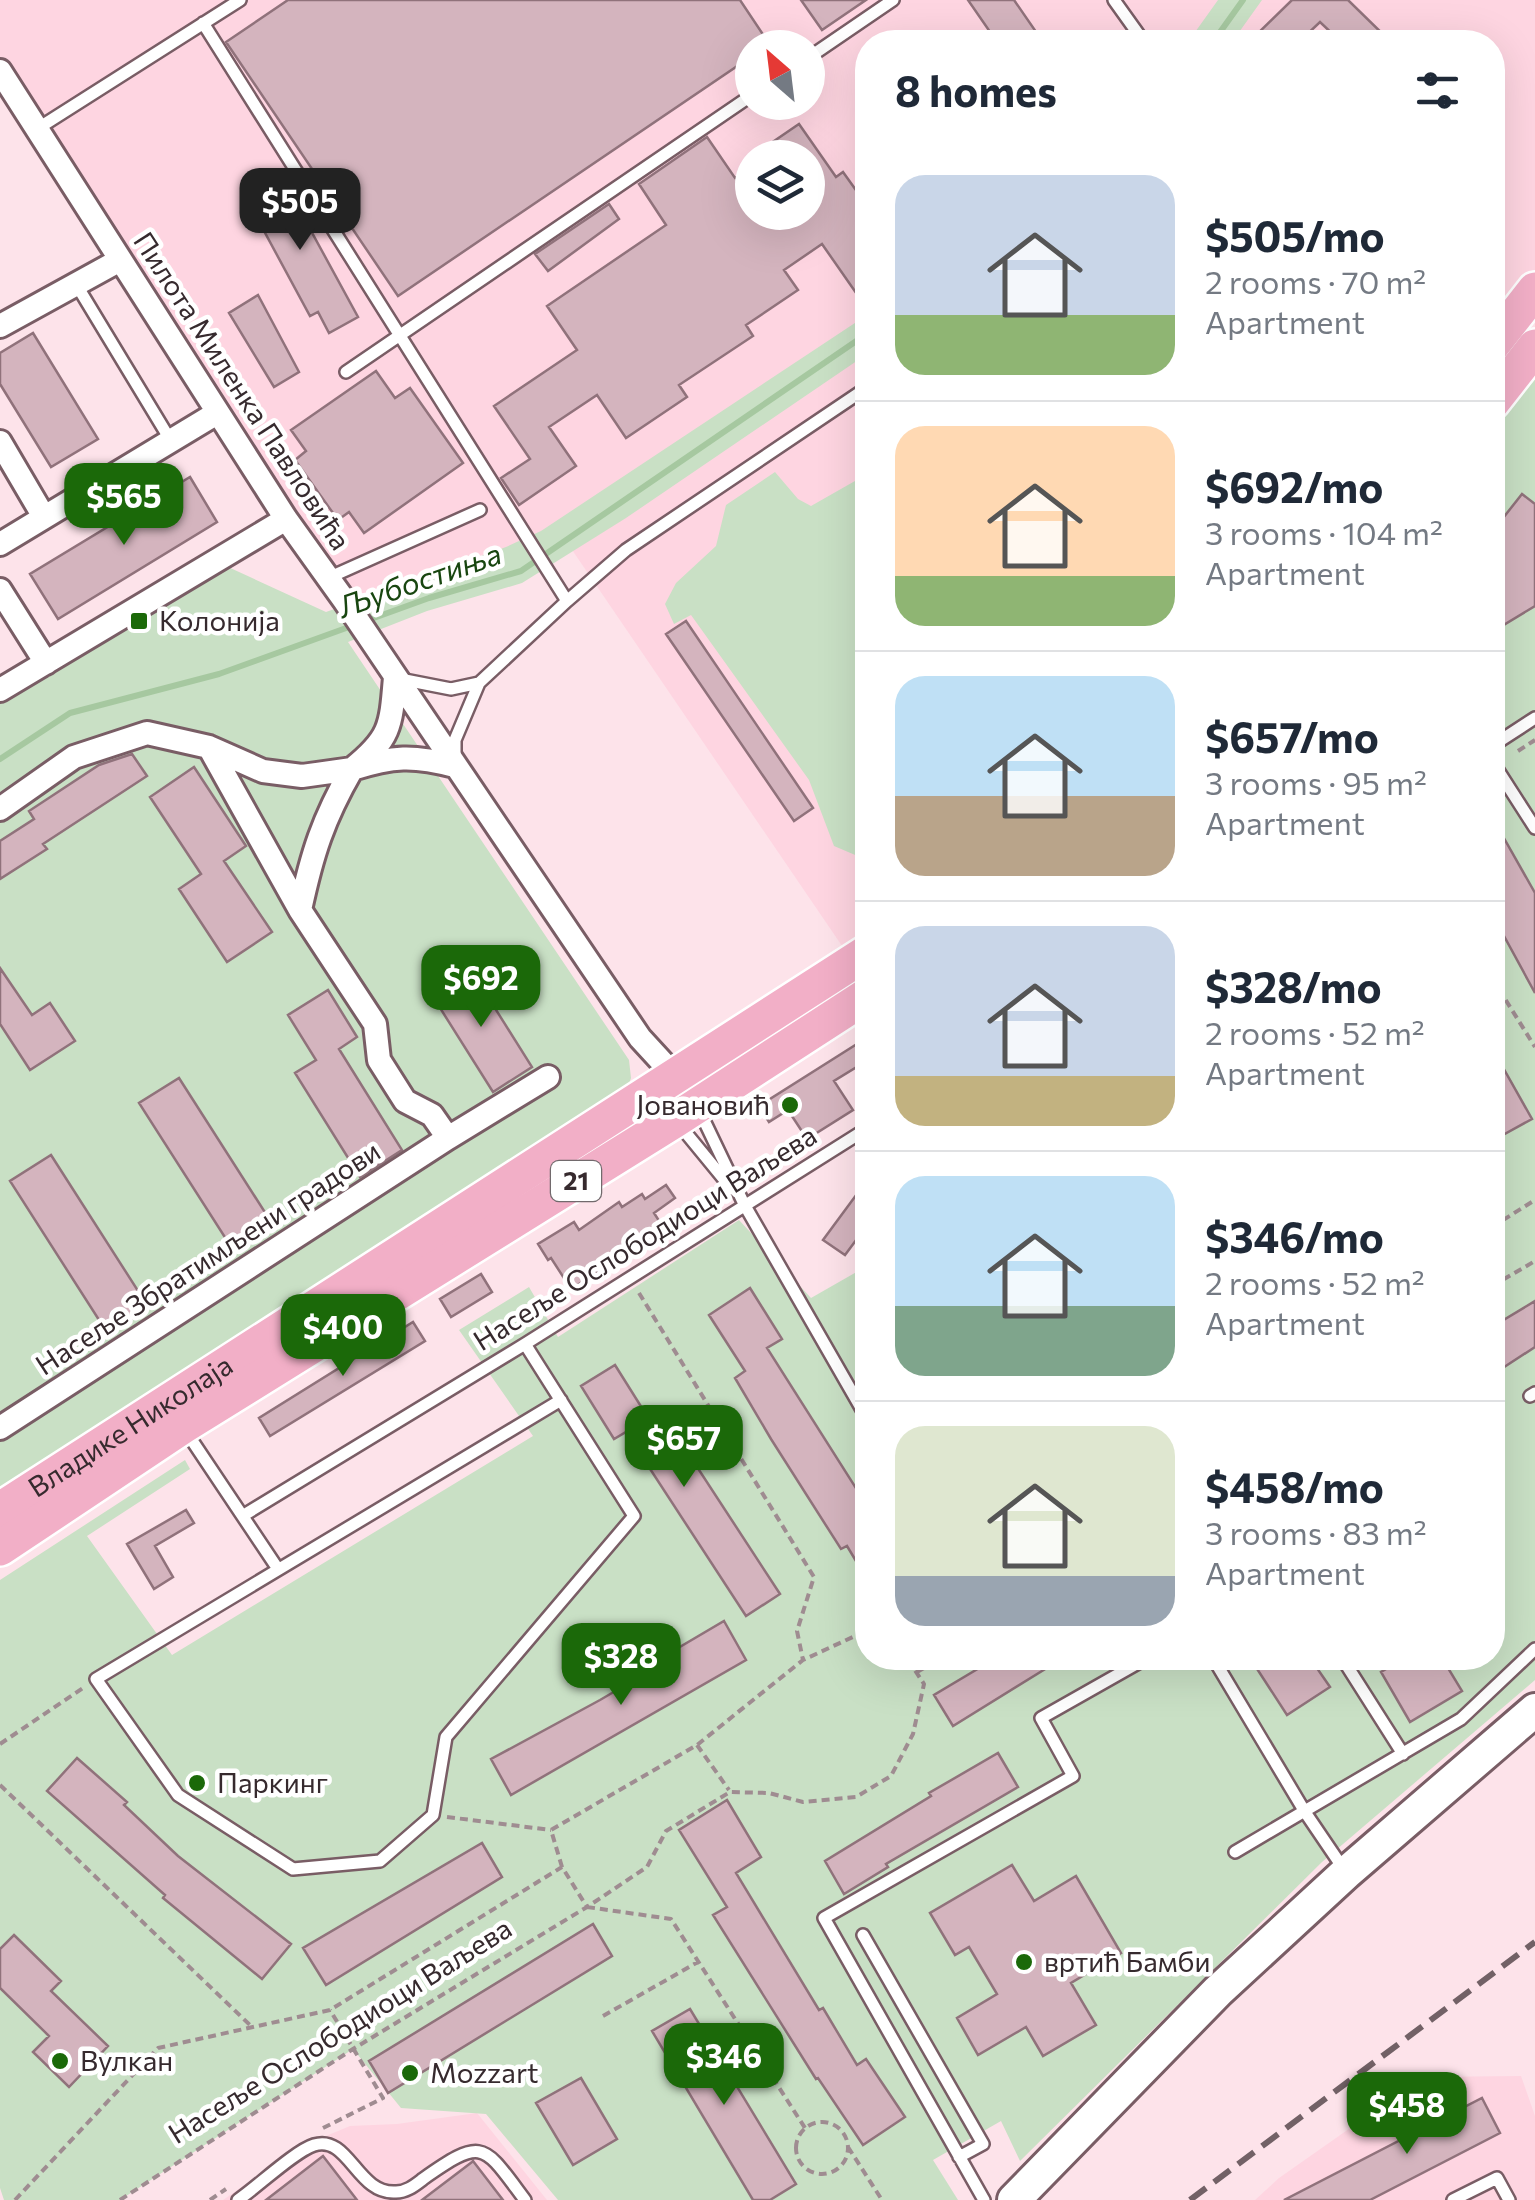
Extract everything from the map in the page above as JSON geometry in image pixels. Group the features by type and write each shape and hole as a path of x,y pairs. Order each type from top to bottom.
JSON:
{"main road":[{"path":"1505,328 1535,290"},
{"path":"1505,385 1535,347"},
{"name":"Владике Николаја","path":"0,1510 855,960"},
{"name":"Владике Николаја","path":"0,1548 182,1426 855,1003"}],"street":[{"name":"Пилота Миленка Павловића","path":"0,71 286,519 640,1038 685,1112"},
{"path":"0,326 120,260"},
{"path":"0,544 217,413"},
{"path":"0,442 44,517"},
{"path":"0,690 286,519"},
{"path":"0,590 46,662"},
{"path":"300,910 312,854 328,810 352,769 380,746 392,716 395,678"},
{"path":"0,808 74,757 146,733 209,748 263,771 302,776 352,769 388,758 418,757 455,766"},
{"path":"209,748 300,910 374,1024 379,1060 405,1102 432,1115 448,1138"},
{"name":"Насеље Збратимљени градови","path":"0,1428 548,1076"},
{"path":"1014,2200 1218,1991 1346,1873 1535,1710"}],"lane":[{"path":"37,129 240,0"},
{"path":"825,46 893,0"},
{"path":"1114,0 1135,30"},
{"path":"202,23 567,601"},
{"path":"346,372 735,108"},
{"path":"76,284 171,441"},
{"path":"455,766 455,740 480,684 567,601 626,550 855,397"},
{"path":"328,578 480,510"},
{"path":"395,678 451,689 480,684"},
{"path":"1505,738 1535,718"},
{"path":"1505,781 1535,828"},
{"path":"685,1112 744,1204 855,1397"},
{"path":"685,1112 744,1204"},
{"name":"Насеље Ослободиоци Ваљева","path":"244,1515 855,1136"},
{"path":"525,1344 634,1516 446,1738 433,1815 380,1862 293,1870 178,1795 96,1680 560,1400"},
{"path":"182,1426 278,1569"},
{"path":"1234,1852 1462,1719 1535,1649"},
{"path":"984,2200 824,1918 1072,1776 1041,1718 1126,1670"},
{"path":"1220,1670 1346,1873"},
{"path":"1350,1670 1403,1754"},
{"path":"863,1935 983,2144 959,2157"},
{"path":"238,2200 313,2145 326,2144 336,2146 368,2184 391,2193 404,2192 465,2151 484,2152 525,2200"},
{"path":"1453,2200 1497,2178 1509,2200"}],"path":[{"path":"1505,999 1535,1047"},
{"path":"1505,1218 1535,1200"},
{"path":"1505,1278 1535,1261"},
{"path":"629,1277 814,1577 796,1630 803,1660"},
{"path":"433,1815 551,1830 698,1745 803,1660 855,1636"},
{"path":"698,1745 730,1792 769,1793 802,1802 856,1796 891,1776 913,1734 924,1684 916,1672 920,1670"},
{"path":"0,1744 96,1680"},
{"path":"0,1785 252,2027"},
{"name":"Насеље Ослободиоци Ваљева","path":"120,2200 353,2049 647,1867 666,1831 730,1792"},
{"path":"551,1830 562,1867 587,1907 671,1920 805,2128"},
{"name":"Насеље Ослободиоци Ваљева","path":"15,2200 158,2048 330,2010 562,1867"},
{"path":"603,2016 698,1962"},
{"path":"330,2010 384,2098"},
{"path":"848,2147 844,2163 821,2174 805,2168 796,2152 799,2135 805,2128 820,2122 836,2126 882,2200"}],"shaded area":[{"path":"0,0 1535,0 1535,290 1505,329 1505,30 855,30 853,962 566,541 357,624 0,71"},
{"path":"1521,2076 1535,2116 1535,2200 1255,2200 1279,2178 1423,2077"},
{"path":"477,2113 547,2200 223,2200 295,2149 350,2126"}],"green space":[{"path":"1218,0 1262,0 1241,30 1197,30"},
{"path":"855,323 855,362 626,518 522,583 427,611 348,642 629,1060 631,1078 624,1098 0,1494 0,690 215,561 326,612 541,531"},
{"path":"1535,347 1535,1680 1322,1862 1020,2161 1001,2121 933,2160 958,2200 558,2200 486,2114 401,2108 353,2049 120,2200 4,2200 0,2188 0,1580 185,1460 190,1469 87,1536 172,1655 533,1436 459,1330 529,1287 558,1337 739,1220 811,1298 855,1273 855,1670 1505,1670 1505,386"},
{"path":"775,472 798,499 811,506 855,481 855,855 834,846 809,780 691,615 674,624 665,604 676,583 716,546 726,505"}],"building":[{"path":"288,0 740,0 760,30 735,30 735,68 398,296 226,42"},
{"path":"801,0 866,0 822,30"},
{"path":"968,0 1014,0 1035,30 989,30"},
{"path":"1292,0 1348,0 1379,30 1328,30 1320,22 1312,30 1261,30"},
{"path":"799,124 810,140 775,140"},
{"path":"707,137 735,178 735,230 825,230 825,161 836,177 843,172 855,189 855,291 822,244 784,270 798,290 746,325 753,336 679,385 687,397 626,438 597,395 549,427 576,466 519,505 501,478 530,459 494,406 577,350 547,306 666,225 639,184"},
{"path":"280,174 358,317 329,333 318,312 310,316 244,194"},
{"path":"609,204 619,219 548,271 535,254"},
{"path":"258,295 299,372 274,387 229,313"},
{"path":"33,333 98,439 51,467 0,384 0,353"},
{"path":"376,371 395,398 410,388 463,463 364,533 349,512 338,520 295,460 306,451 291,430"},
{"path":"190,477 217,522 58,619 30,574"},
{"path":"1522,494 1535,504 1535,606 1505,624 1505,516"},
{"path":"686,621 813,808 794,821 666,634"},
{"path":"132,754 147,776 43,844 47,849 0,879 0,841 34,819 29,811 99,765"},
{"path":"194,767 246,846 224,861 272,932 227,962 179,889 201,874 150,797"},
{"path":"1505,840 1535,893 1535,993 1505,938"},
{"path":"469,967 532,1067 493,1092 430,992"},
{"path":"0,968 32,1015 50,1003 75,1041 30,1070 0,1024"},
{"path":"328,990 357,1037 339,1049 402,1150 360,1177 295,1073 316,1060 288,1015"},
{"path":"855,1045 855,1068 834,1081 853,1110 807,1139 788,1110 769,1122 759,1106"},
{"path":"1505,1071 1532,1119 1505,1134"},
{"path":"179,1078 275,1228 235,1253 139,1103"},
{"path":"51,1155 149,1308 108,1334 10,1181"},
{"path":"666,1185 675,1198 654,1213 665,1230 571,1289 538,1244 574,1222 579,1230 619,1202 622,1207 642,1194 645,1199"},
{"path":"855,1197 855,1242 845,1255 823,1240"},
{"path":"481,1274 492,1292 451,1317 440,1299"},
{"path":"750,1288 782,1339 767,1348 855,1487 855,1559 847,1546 841,1549 771,1439 735,1378 745,1371 709,1315"},
{"path":"1535,1301 1535,1347 1505,1367 1505,1319"},
{"path":"413,1322 425,1341 270,1436 259,1418"},
{"path":"615,1365 657,1432 669,1424 780,1594 746,1616 626,1432 614,1439 581,1386"},
{"path":"186,1510 194,1523 155,1546 173,1577 154,1589 127,1544"},
{"path":"724,1621 746,1660 511,1795 491,1759 658,1666 656,1661"},
{"path":"976,1670 1044,1670 953,1726 934,1695"},
{"path":"1258,1670 1318,1670 1330,1687 1287,1715"},
{"path":"1449,1670 1462,1691 1410,1722 1381,1672"},
{"path":"998,1753 1018,1787 886,1864 888,1867 844,1894 825,1861"},
{"path":"77,1758 127,1802 124,1805 178,1856 291,1944 262,1979 163,1898 165,1895 47,1791"},
{"path":"727,1800 761,1857 736,1873 857,2065 866,2059 905,2117 863,2145 816,2079 713,1915 727,1907 679,1830"},
{"path":"482,1843 502,1877 326,1985 303,1948"},
{"path":"1012,1865 1034,1901 1076,1876 1121,1953 1071,1983 1096,2025 1043,2056 1026,2027 978,2055 957,2018 997,1994 969,1947 955,1955 930,1913"},
{"path":"593,1924 612,1956 388,2093 369,2061"},
{"path":"14,1935 61,1981 51,1991 108,2046 69,2087 33,2052 49,2036 0,1988 0,1949"},
{"path":"690,2009 796,2184 770,2200 753,2200 652,2031"},
{"path":"581,2078 617,2139 573,2165 536,2103"},
{"path":"1482,2098 1500,2133 1370,2200 1284,2200"},
{"path":"323,2156 357,2200 266,2200"},
{"path":"472,2162 503,2200 422,2200"}],"waterway":[{"name":"Љубостиња","path":"1222,30 1243,0"},
{"name":"Љубостиња","path":"0,759 70,713 219,674 429,598 521,571 855,342"}],"railway":[{"path":"1190,2200 1535,1942"}],"place":[{"name":"Колонија","path":"139,621"},
{"name":"Јовановић","path":"790,1105"},
{"name":"Паркинг","path":"197,1783"},
{"name":"вртић Бамби","path":"1024,1962"},
{"name":"Вулкан","path":"60,2061"},
{"name":"Mozzart","path":"410,2073"}]}
